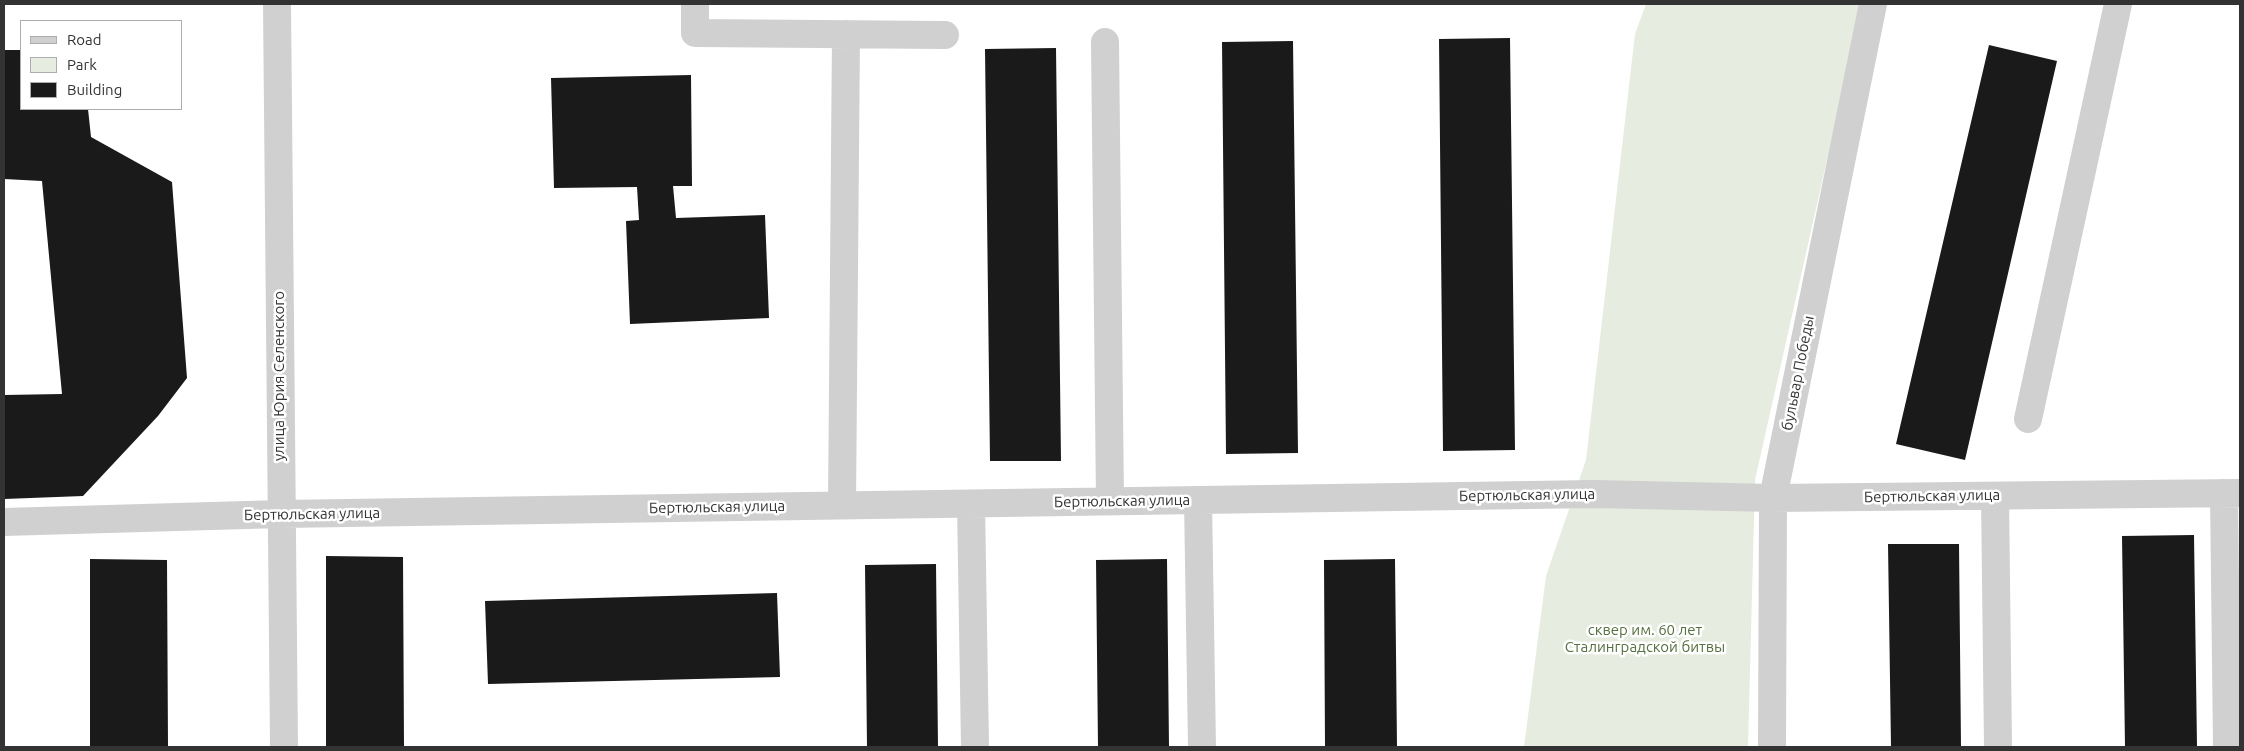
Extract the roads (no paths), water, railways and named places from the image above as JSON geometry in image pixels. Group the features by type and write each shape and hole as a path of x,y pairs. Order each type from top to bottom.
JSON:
{"street":[{"name":"улица Юрия Селенского","path":"276,4 284,747"},
{"path":"695,4 695,33 945,35"},
{"name":"бульвар Победы","path":"1772,747 1773,498 1872,4"},
{"path":"2028,419 2118,4"},
{"path":"842,505 846,34"},
{"path":"1105,42 1110,501"},
{"name":"Бертюльская улица","path":"4,522 281,514 1594,494 1773,498 2232,493"},
{"path":"2227,747 2232,493"},
{"path":"1995,496 1998,747"},
{"path":"1198,500 1202,747"},
{"path":"971,504 975,747"}],"park label":[{"name":"сквер им. 60 лет Сталинградской битвы","path":"1645,638"}]}
